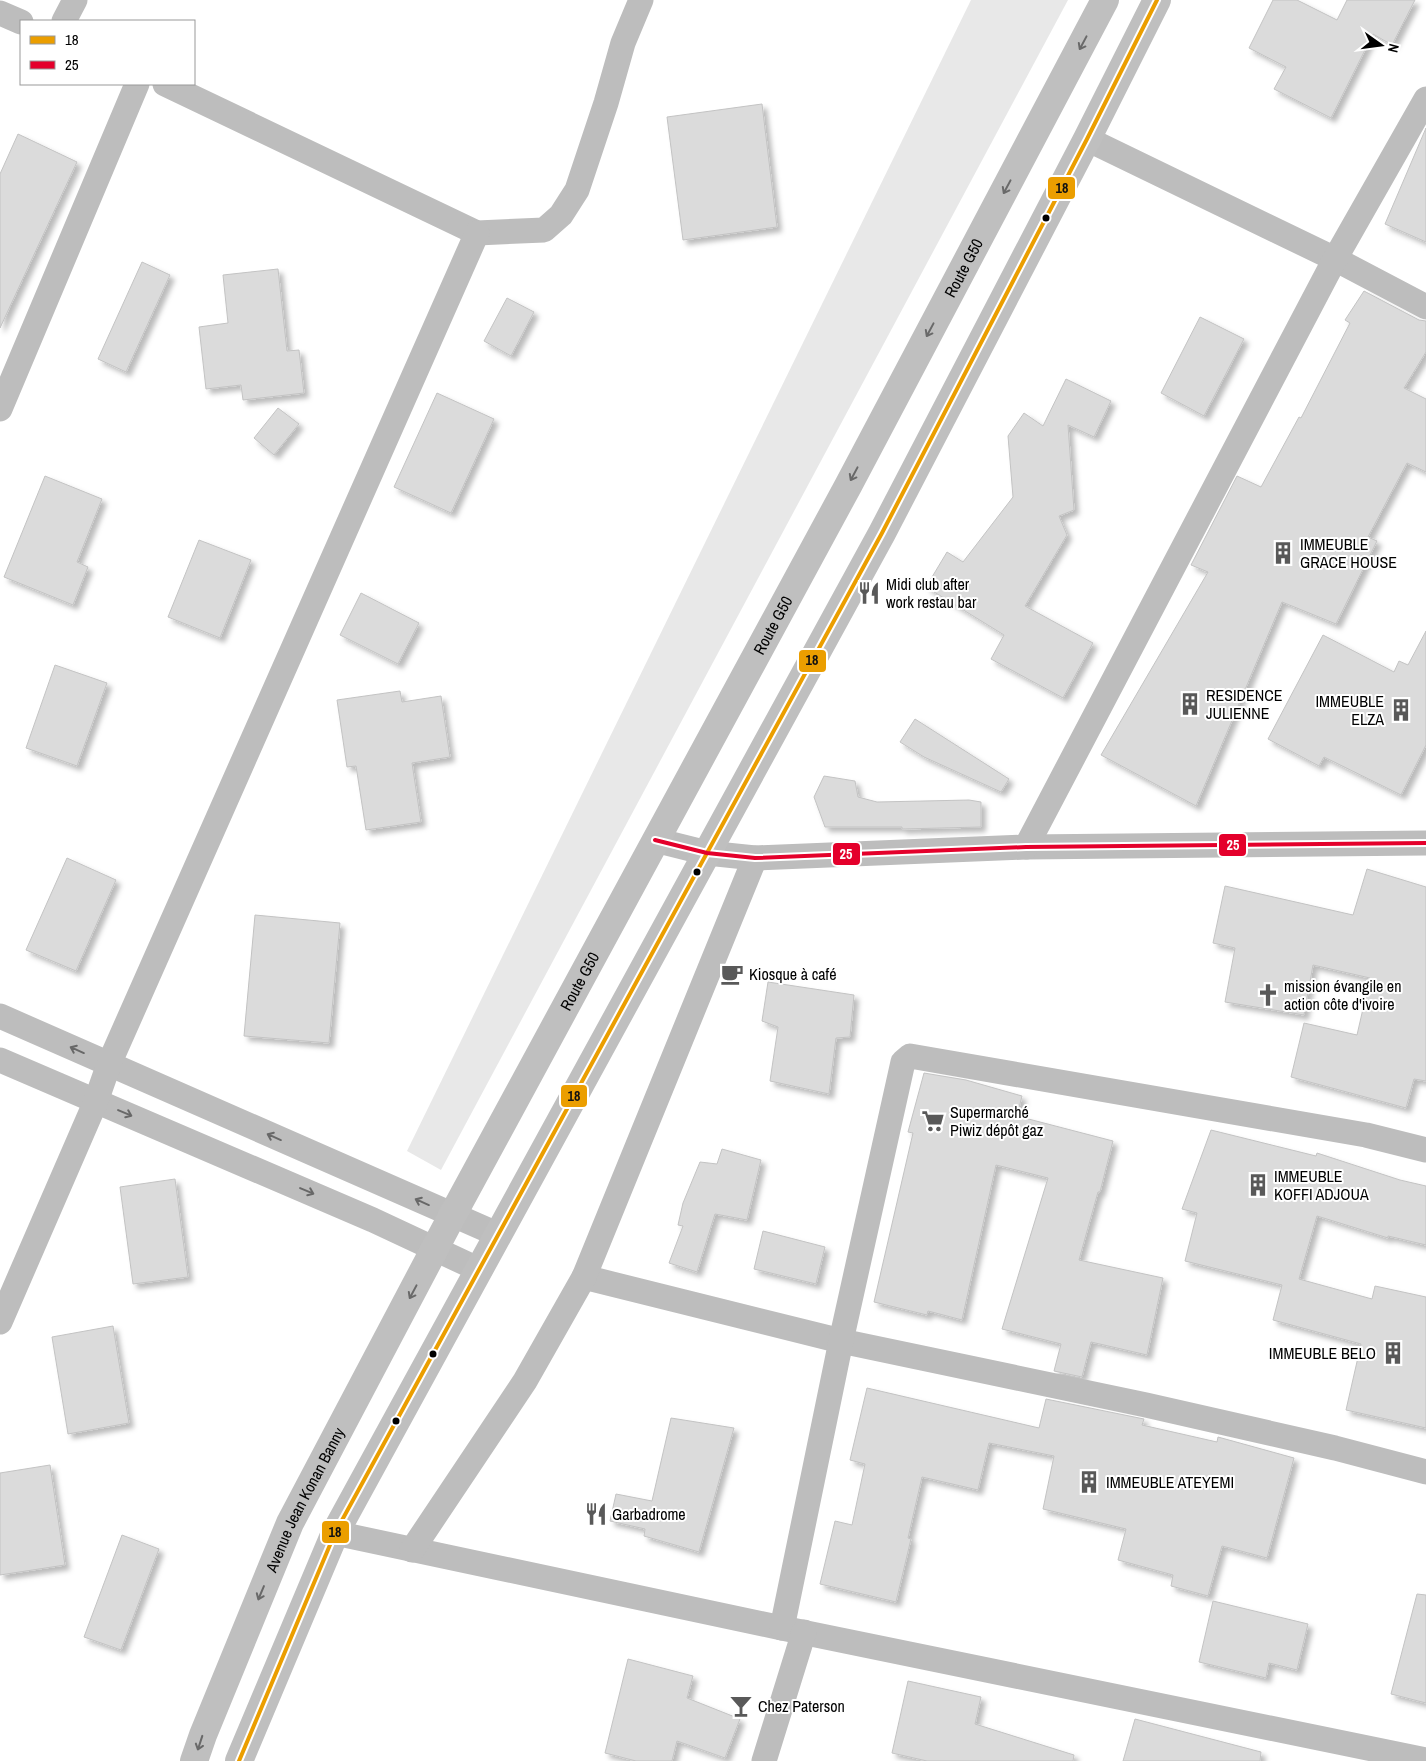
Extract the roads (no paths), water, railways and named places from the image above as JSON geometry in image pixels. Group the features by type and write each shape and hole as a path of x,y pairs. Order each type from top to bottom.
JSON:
{"street":[{"path":"65,20 75,0"},
{"path":"167,85 478,233 544,230 561,215 577,190 606,103 623,43 641,0"},
{"name":"Route G50","path":"436,1249 655,840 848,486 1105,0"},
{"path":"239,1761 336,1534 882,533 1158,0"},
{"path":"0,14 20,22"},
{"path":"0,408 137,85"},
{"path":"1026,847 1335,260 1426,99"},
{"path":"1087,139 1335,260 1426,307"},
{"path":"0,1322 96,1101 109,1064 478,233"},
{"path":"655,840 707,853 755,858 1026,847 1426,843"},
{"path":"412,1550 526,1381 584,1277 755,858"},
{"path":"0,1016 452,1216 489,1254"},
{"path":"764,1761 793,1630 841,1341 903,1062 910,1056 1366,1135 1426,1150"},
{"path":"0,1060 373,1220 436,1249 489,1254"},
{"name":"Avenue Jean Konan Banny","path":"194,1761 202,1735 290,1523 436,1249"},
{"path":"584,1277 841,1341 1146,1404 1334,1448 1426,1472"},
{"path":"336,1534 1426,1760"}],"place":[{"name":"IMMEUBLE GRACE HOUSE","path":"1283,553"},
{"name":"Midi club after work restau bar","path":"869,593"},
{"name":"RESIDENCE JULIENNE","path":"1190,704"},
{"name":"IMMEUBLE ELZA","path":"1401,710"},
{"name":"Kiosque à café","path":"732,974"},
{"name":"mission évangile en action côte d'ivoire","path":"1268,995"},
{"name":"Supermarché Piwiz dépôt gaz","path":"933,1121"},
{"name":"IMMEUBLE KOFFI ADJOUA","path":"1258,1185"},
{"name":"IMMEUBLE BELO","path":"1393,1353"},
{"name":"IMMEUBLE ATEYEMI","path":"1089,1482"},
{"name":"Garbadrome","path":"596,1514"},
{"name":"Chez Paterson","path":"741,1706"}]}
